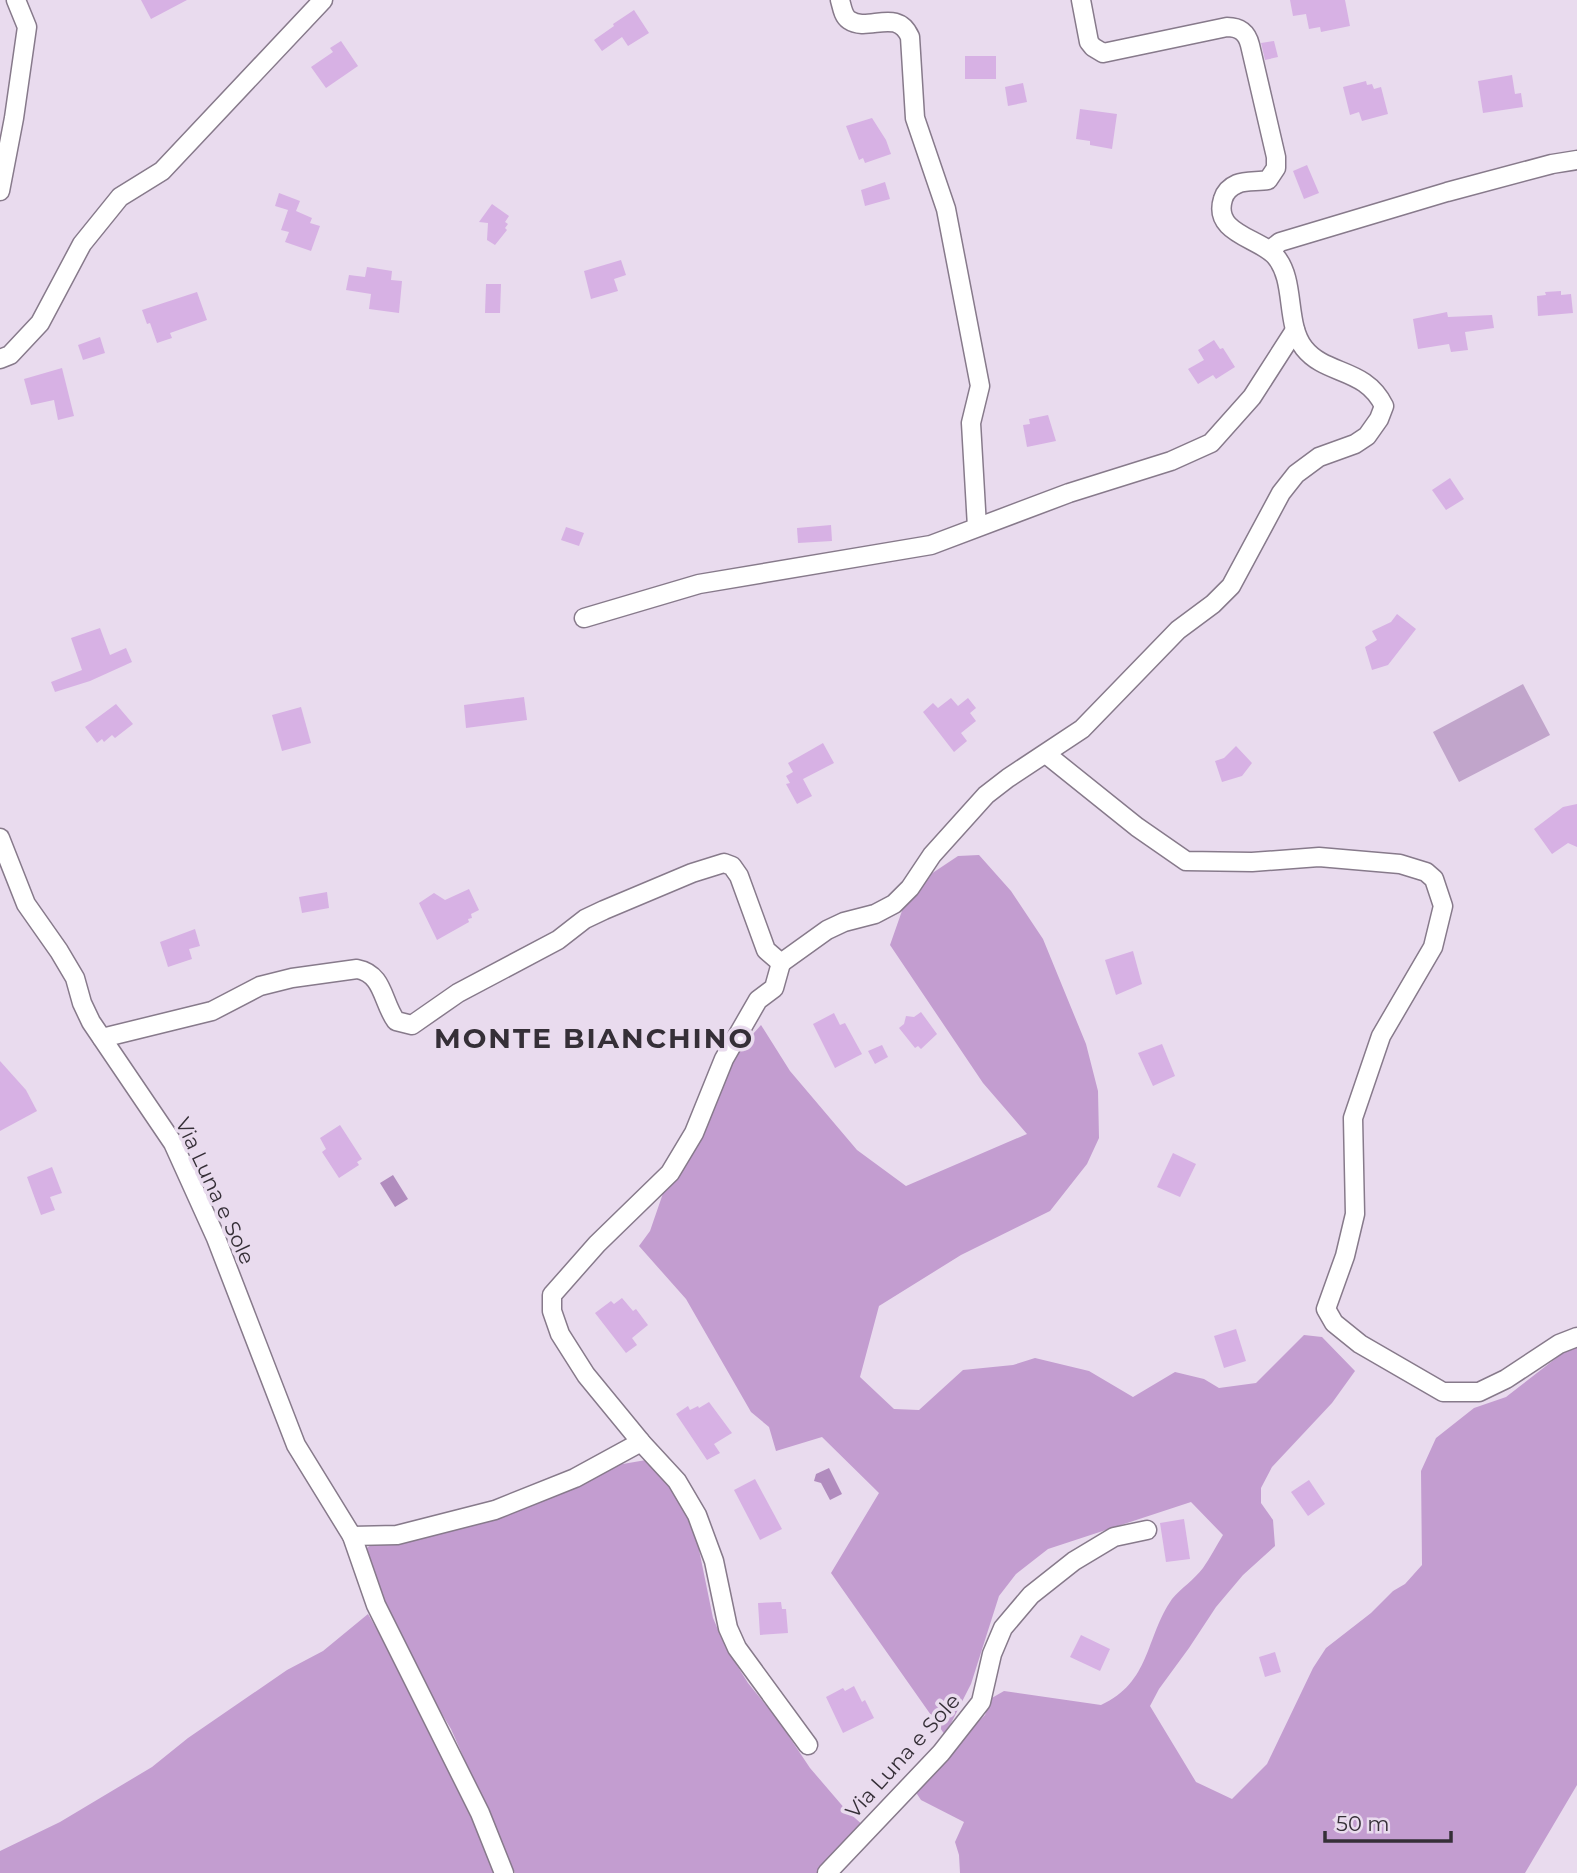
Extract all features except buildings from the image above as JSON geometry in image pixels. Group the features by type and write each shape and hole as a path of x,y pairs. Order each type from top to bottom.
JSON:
{"street":[{"path":"0,191 14,118 26,27 16,0"},
{"path":"0,359 10,355 40,323 82,244 120,197 162,171 323,0"},
{"path":"840,0 848,20 855,23 898,23 906,27 911,37 915,118 946,209 980,386 971,423 977,527"},
{"path":"808,1745 737,1648 728,1628 714,1562 697,1515 674,1476 641,1442 586,1375 560,1334 551,1311 552,1294 597,1244 670,1173 694,1133 724,1059 758,1000 774,988 781,963 827,930 844,922 875,914 894,904 910,888 932,855 986,795 1082,729 1178,630 1213,604 1231,586 1280,493 1296,474 1319,457 1355,444 1367,436 1384,407 1367,383 1316,360 1303,347 1295,330 1289,292 1279,259 1270,250 1247,240 1230,226 1221,211 1222,202 1230,188 1238,183 1268,180 1276,168 1276,157 1251,45 1245,34 1234,27 1227,27 1097,51 1089,42 1081,0"},
{"path":"1270,250 1280,242 1447,192 1552,163 1577,160"},
{"path":"584,618 699,584 931,545 1069,493 1171,461 1211,443 1252,397 1295,330"},
{"path":"1046,754 1137,827 1186,861 1252,862 1319,857 1400,864 1426,872 1434,879 1443,906 1433,947 1381,1036 1353,1118 1355,1214 1345,1256 1326,1309 1334,1323 1360,1344 1443,1392 1479,1392 1506,1379 1559,1344 1577,1338"},
{"name":"Via Luna e Sole","path":"0,838 26,904 75,978 82,1003 102,1038 173,1143 216,1238 296,1445 352,1536 376,1605 480,1813 504,1873"},
{"path":"102,1038 212,1011 260,986 304,976 357,969 364,970 377,979 396,1021 412,1026 458,993 558,940 585,919 692,873 724,863 732,866 739,876 766,950 781,963"},
{"path":"352,1536 397,1535 495,1510 575,1478 641,1442"},
{"name":"Via Luna e Sole","path":"827,1873 941,1753 981,1702 992,1654 1003,1628 1031,1595 1074,1562 1114,1537 1147,1530"}],"shaded area":[{"path":"1523,684 1550,735 1459,782 1433,732"},
{"path":"979,855 1011,891 1043,939 1086,1044 1098,1091 1099,1138 1087,1164 1050,1211 961,1255 879,1306 860,1377 894,1409 919,1410 963,1370 1013,1365 1035,1358 1089,1371 1133,1397 1175,1372 1204,1379 1219,1388 1256,1383 1304,1335 1322,1337 1355,1371 1332,1403 1272,1467 1261,1488 1261,1503 1273,1520 1275,1546 1243,1575 1216,1607 1150,1706 1196,1782 1232,1799 1267,1764 1313,1668 1326,1648 1371,1613 1393,1591 1405,1584 1422,1565 1421,1471 1436,1438 1474,1408 1506,1397 1577,1342 1577,1785 1525,1873 960,1873 955,1842 964,1822 921,1800 915,1791 946,1752 985,1715 990,1699 1004,1691 1101,1705 1117,1695 1138,1672 1172,1599 1203,1568 1223,1535 1191,1502 1048,1549 1016,1574 999,1596 971,1684 945,1735 831,1573 879,1493 822,1437 776,1451 769,1427 751,1412 686,1299 639,1246 650,1231 670,1173 718,1073 761,1025 790,1071 857,1150 906,1186 1027,1134 983,1083 890,945 910,888 958,856"},
{"path":"393,1175 408,1199 395,1207 380,1183"},
{"path":"646,1460 669,1482 696,1535 713,1618 726,1648 810,1768 846,1810 865,1827 820,1873 515,1873 451,1729 405,1653 378,1584 366,1562 365,1549 376,1542 617,1465"},
{"path":"829,1468 842,1494 830,1500 821,1483 814,1481 816,1474"},
{"path":"368,1614 411,1689 499,1873 0,1873 0,1851 60,1822 152,1767 188,1738 287,1670 323,1651"}],"district":[{"name":"MONTE BIANCHINO","path":"594,1038"}]}
